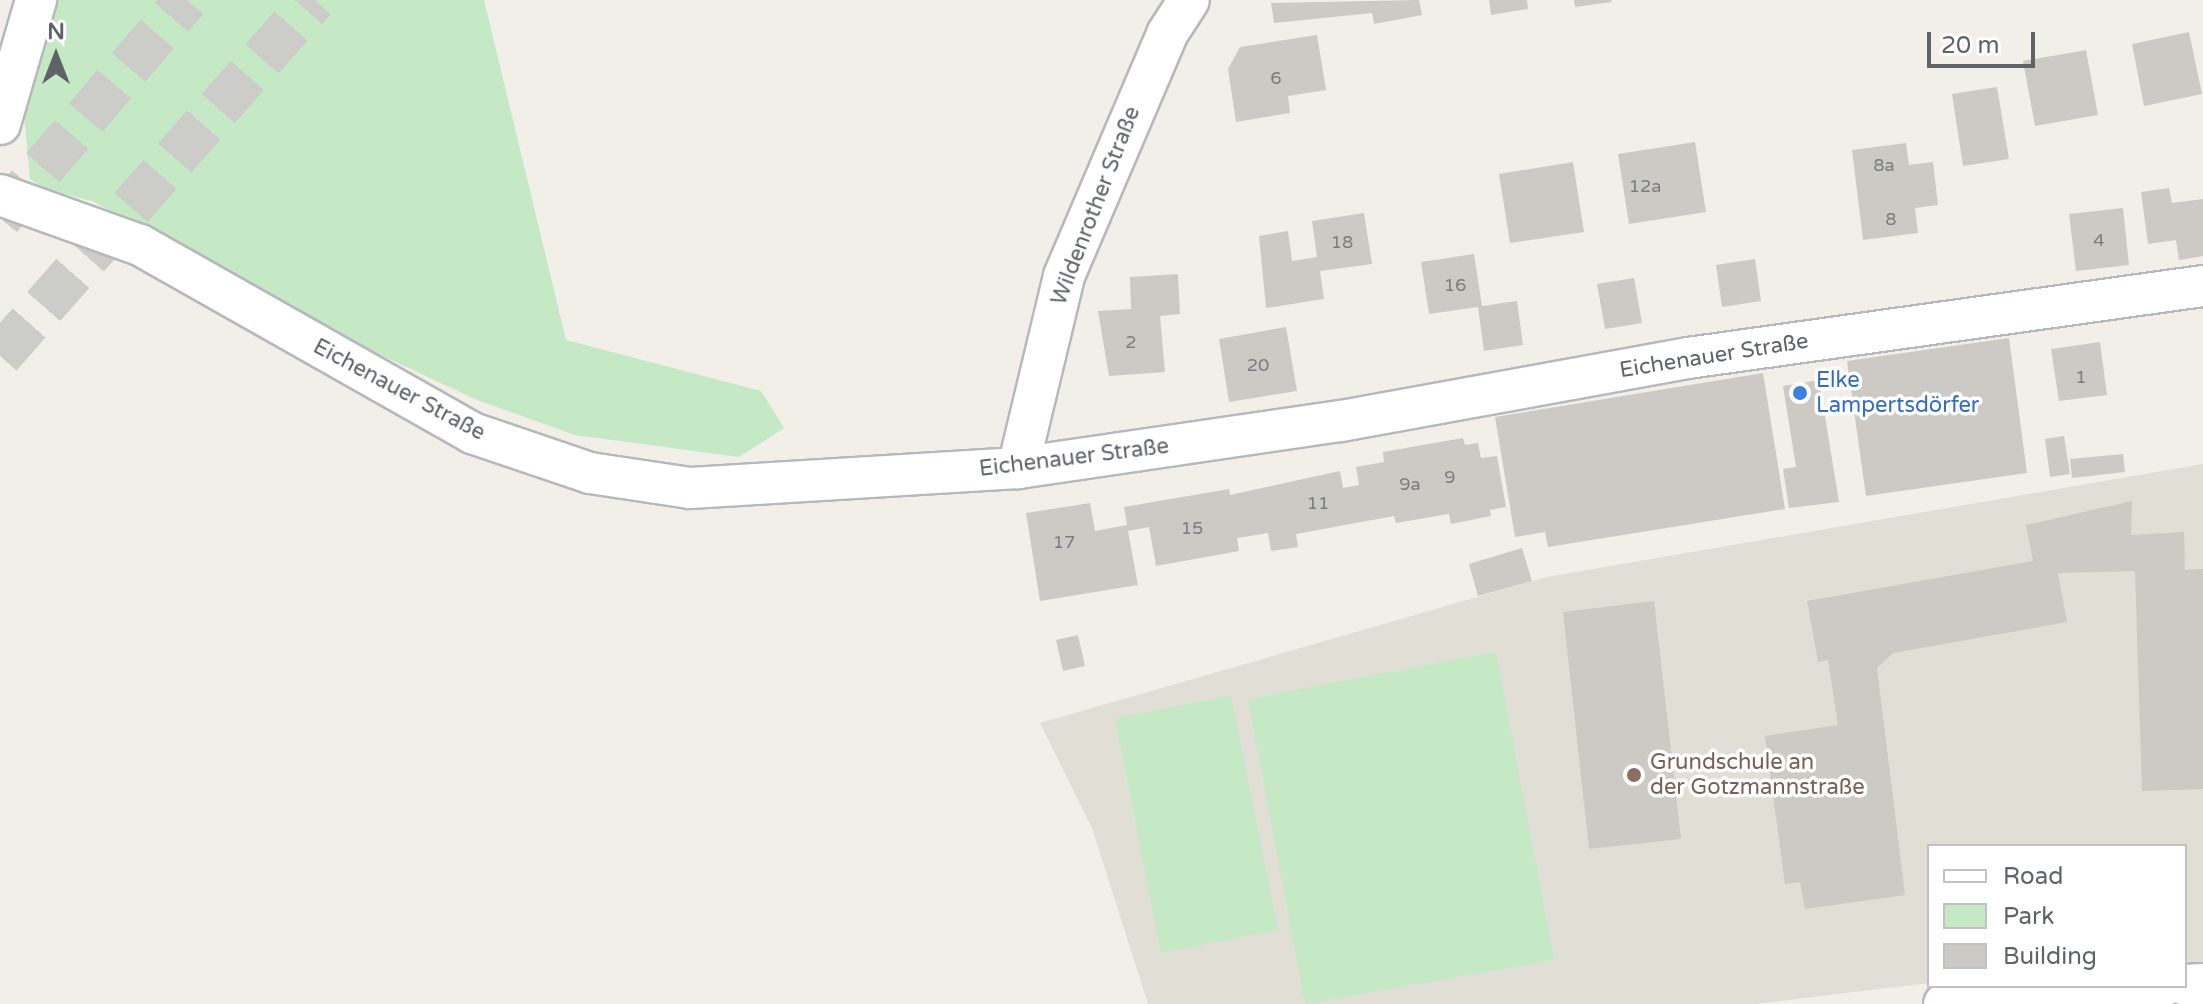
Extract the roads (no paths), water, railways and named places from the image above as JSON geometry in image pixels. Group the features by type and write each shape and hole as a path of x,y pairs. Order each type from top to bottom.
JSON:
{"street":[{"path":"0,124 36,0"},
{"name":"Wildenrother Straße","path":"1018,468 1064,276 1162,17 1189,0"},
{"name":"Eichenauer Straße","path":"0,195 140,245 472,433 590,473 690,488 1018,468 1341,421 1688,358 2203,286"},
{"path":"1944,1004 2139,988"}],"tunnel":[{"path":"0,218 186,0"},
{"path":"0,356 314,0"}],"place":[{"name":"Elke Lampertsdörfer","path":"1800,393"},
{"name":"Grundschule an der Gotzmannstraße","path":"1634,775"}]}
